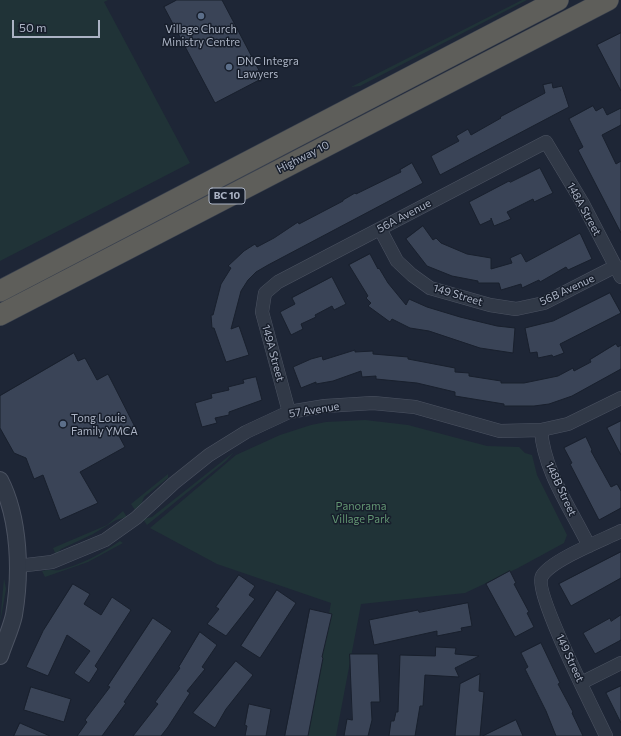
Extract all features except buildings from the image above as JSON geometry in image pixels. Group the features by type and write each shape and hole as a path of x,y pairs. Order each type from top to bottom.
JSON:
{"highway":[{"name":"Highway 10","path":"0,291 558,0"},
{"name":"Highway 10","path":"0,315 608,0"}],"street":[{"name":"56A Avenue","path":"265,294 278,282 546,142"},
{"name":"148A Street","path":"546,142 582,202 618,272"},
{"name":"149 Street","path":"380,229 397,261 412,275 430,288 490,305 516,309"},
{"name":"56B Avenue","path":"516,309 544,303 618,272"},
{"name":"149A Street","path":"265,294 262,312 290,412"},
{"name":"57 Avenue","path":"18,566 52,562 105,540 136,518 174,483 210,454 246,432 290,412 325,406 373,403 415,407 500,431 541,430 568,424 621,398"},
{"name":"148B Street","path":"541,430 542,443 550,471 589,546"},
{"path":"0,480 5,490 16,533 18,566 14,616 0,656"},
{"path":"589,546 621,531"},
{"name":"149 Street","path":"589,546 549,568 541,578 540,586 546,604 606,736"},
{"path":"581,683 621,663"}],"green space":[{"path":"0,0 108,0 104,2 190,163 0,261"},
{"path":"522,0 527,0 360,86 351,87"},
{"name":"Panorama Village Park","path":"365,420 408,425 487,446 519,447 525,453 532,455 537,475 567,535 564,543 518,568 465,593 361,604 336,736 306,736 331,603 217,564 150,528 236,455 280,435 311,425 326,422"},
{"path":"234,452 226,461 147,525 143,519 152,517"},
{"path":"168,474 168,478 144,497 141,505 135,510 131,504"},
{"path":"123,511 127,517 116,520 93,534 61,549 56,555 53,548 107,525"},
{"path":"120,541 123,543 88,562 45,577 42,571 60,570 76,565 99,554"},
{"path":"4,578 6,589 0,623"}],"place":[{"name":"Village Church Ministry Centre","path":"201,16"},
{"name":"DNC Integra Lawyers","path":"229,67"},
{"name":"Tong Louie Family YMCA","path":"63,424"}]}
